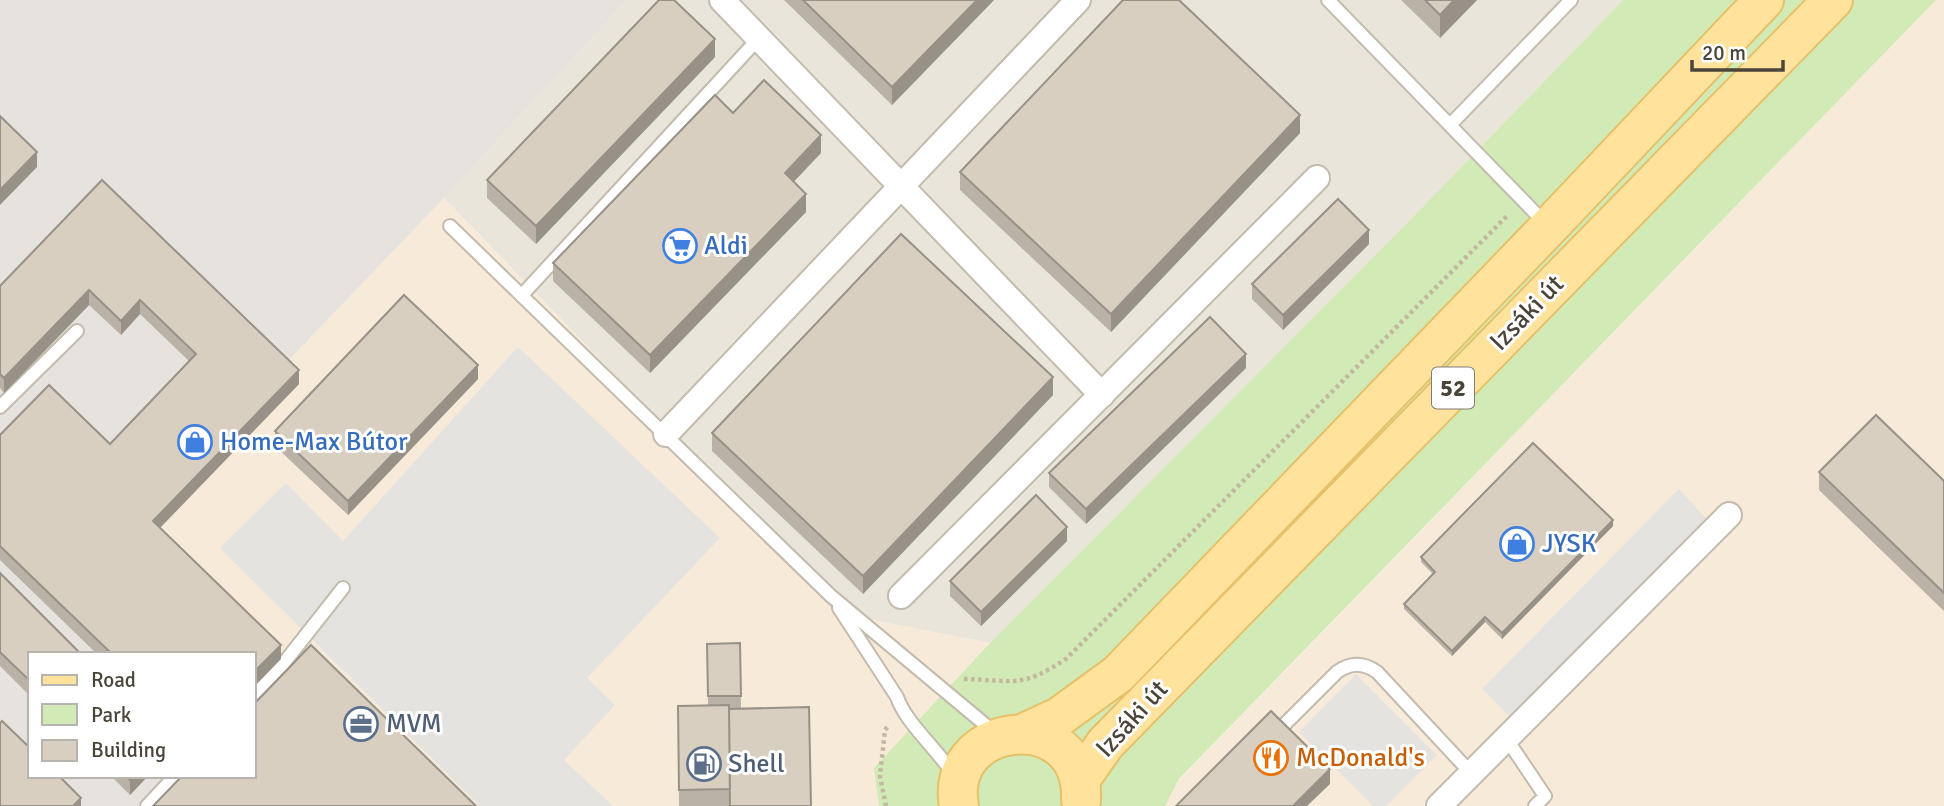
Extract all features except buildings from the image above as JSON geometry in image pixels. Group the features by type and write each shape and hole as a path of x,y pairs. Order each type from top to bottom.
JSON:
{"main road":[{"name":"Izsáki út","path":"1012,735 1059,717 1118,674 1549,227 1763,0"},
{"name":"Izsáki út","path":"1082,796 1105,744 1833,0"},
{"name":"52","path":"958,799 971,757 989,741 1012,735 1047,739 1057,745 1072,761 1082,796"}],"street":[{"path":"722,0 1102,395"},
{"path":"666,434 1078,0"},
{"path":"901,596 1317,178"},
{"path":"1439,806 1728,515"}],"lane":[{"path":"1328,0 1549,227"},
{"path":"1450,125 1571,0"},
{"path":"522,295 759,38"},
{"path":"450,226 831,596 930,681 1012,735"},
{"path":"0,407 77,331"},
{"path":"256,692 281,668 343,588"},
{"path":"831,596 897,697 900,708 943,757 958,799"},
{"path":"1278,732 1337,672 1347,666 1360,664 1377,672 1471,773"},
{"path":"1506,738 1545,796 1535,806"},
{"path":"147,806 172,778"}],"path":[{"path":"930,681 968,679 1019,683 1041,676 1066,659 1523,199"},
{"path":"886,806 880,776 885,730 900,708"}],"shaded area":[{"path":"0,0 627,0 444,198 130,526 254,652 28,652 28,778 182,778 154,806 0,806"},
{"path":"627,0 1623,0 1410,220 990,643 847,615 444,198"},
{"path":"1936,0 1944,0 1944,806 1165,806 1179,780"},
{"path":"444,198 847,615 990,643 874,768 879,806 154,806 247,778 256,778 256,769 281,680 130,527"},
{"path":"518,347 720,538 587,678 615,705 564,760 613,806 480,806 220,548 286,483 343,541"},
{"path":"1679,489 1715,528 1519,726 1482,689"},
{"path":"256,655 281,680 256,705"},
{"path":"1356,674 1437,755 1386,806 1373,806 1299,732"}],"green space":[{"path":"1623,0 1936,0 1179,779 1165,806 879,806 874,768 990,643 1410,220"}],"place":[{"name":"Aldi","path":"680,246"},
{"name":"Home-Max Bútor","path":"195,442"},
{"name":"JYSK","path":"1517,544"},
{"name":"MVM","path":"361,724"},
{"name":"McDonald's","path":"1271,758"},
{"name":"Shell","path":"704,764"}]}
